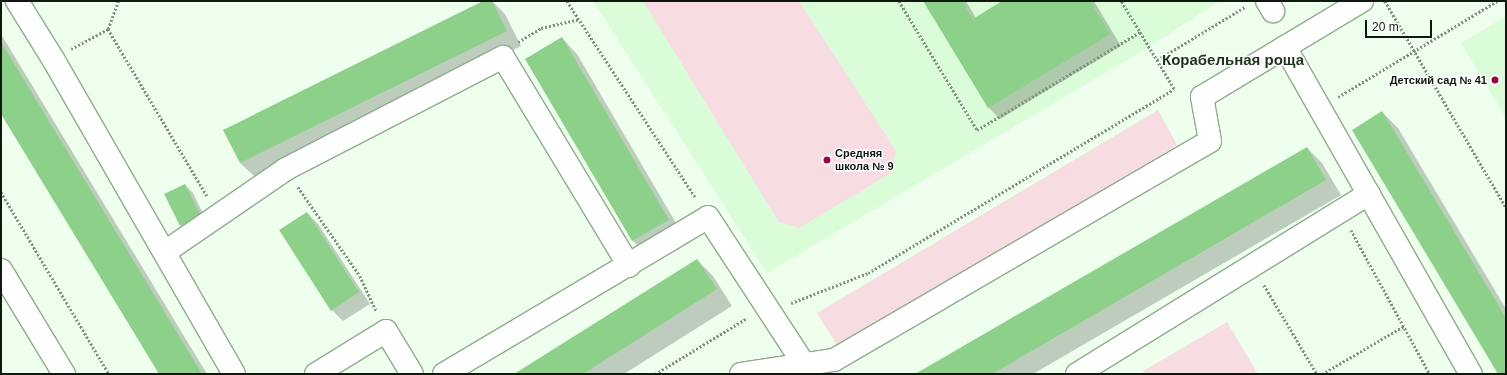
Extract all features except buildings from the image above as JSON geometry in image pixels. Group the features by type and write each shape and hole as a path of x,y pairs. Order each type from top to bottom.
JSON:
{"street":[{"path":"17,1 53,59 234,374"},
{"path":"742,374 805,366 838,367 1210,141 1202,97 1362,1"},
{"path":"1285,47 1471,374"},
{"path":"165,252 286,169 503,57 629,266"},
{"path":"1077,374 1369,194"},
{"path":"444,374 629,266 708,217 805,366"},
{"path":"1,270 64,374"},
{"path":"316,374 386,331 412,374"}],"path":[{"path":"53,59 108,29 118,1"},
{"path":"566,1 708,217"},
{"path":"899,1 977,130 1140,32"},
{"path":"655,374 738,321 817,294 868,273 1174,90 1121,1"},
{"path":"1384,1 1506,207"},
{"path":"1320,107 1414,53 1497,1"},
{"path":"1157,60 1262,6"},
{"path":"503,57 517,42 541,28 579,20"},
{"path":"108,29 218,216"},
{"path":"286,169 360,276 386,331"},
{"path":"1,192 109,374"},
{"path":"1341,211 1430,374"},
{"path":"1253,265 1316,374"},
{"path":"1322,374 1404,326"}],"shaded area":[{"name":"Средняя школа № 9","path":"593,1 1220,1 1149,47 767,273"},
{"path":"643,1 799,1 896,151 891,173 799,228 779,222"},
{"name":"Детский сад № 41","path":"1506,16 1506,118 1461,43"},
{"path":"1158,110 1177,145 840,350 817,313"},
{"path":"1227,322 1258,374 1145,374 1143,371"}],"place":[{"name":"Детский сад № 41","path":"1495,80"},
{"name":"Средняя школа № 9","path":"827,160"}],"district":[{"name":"Корабельная роща","path":"1233,60"}]}
